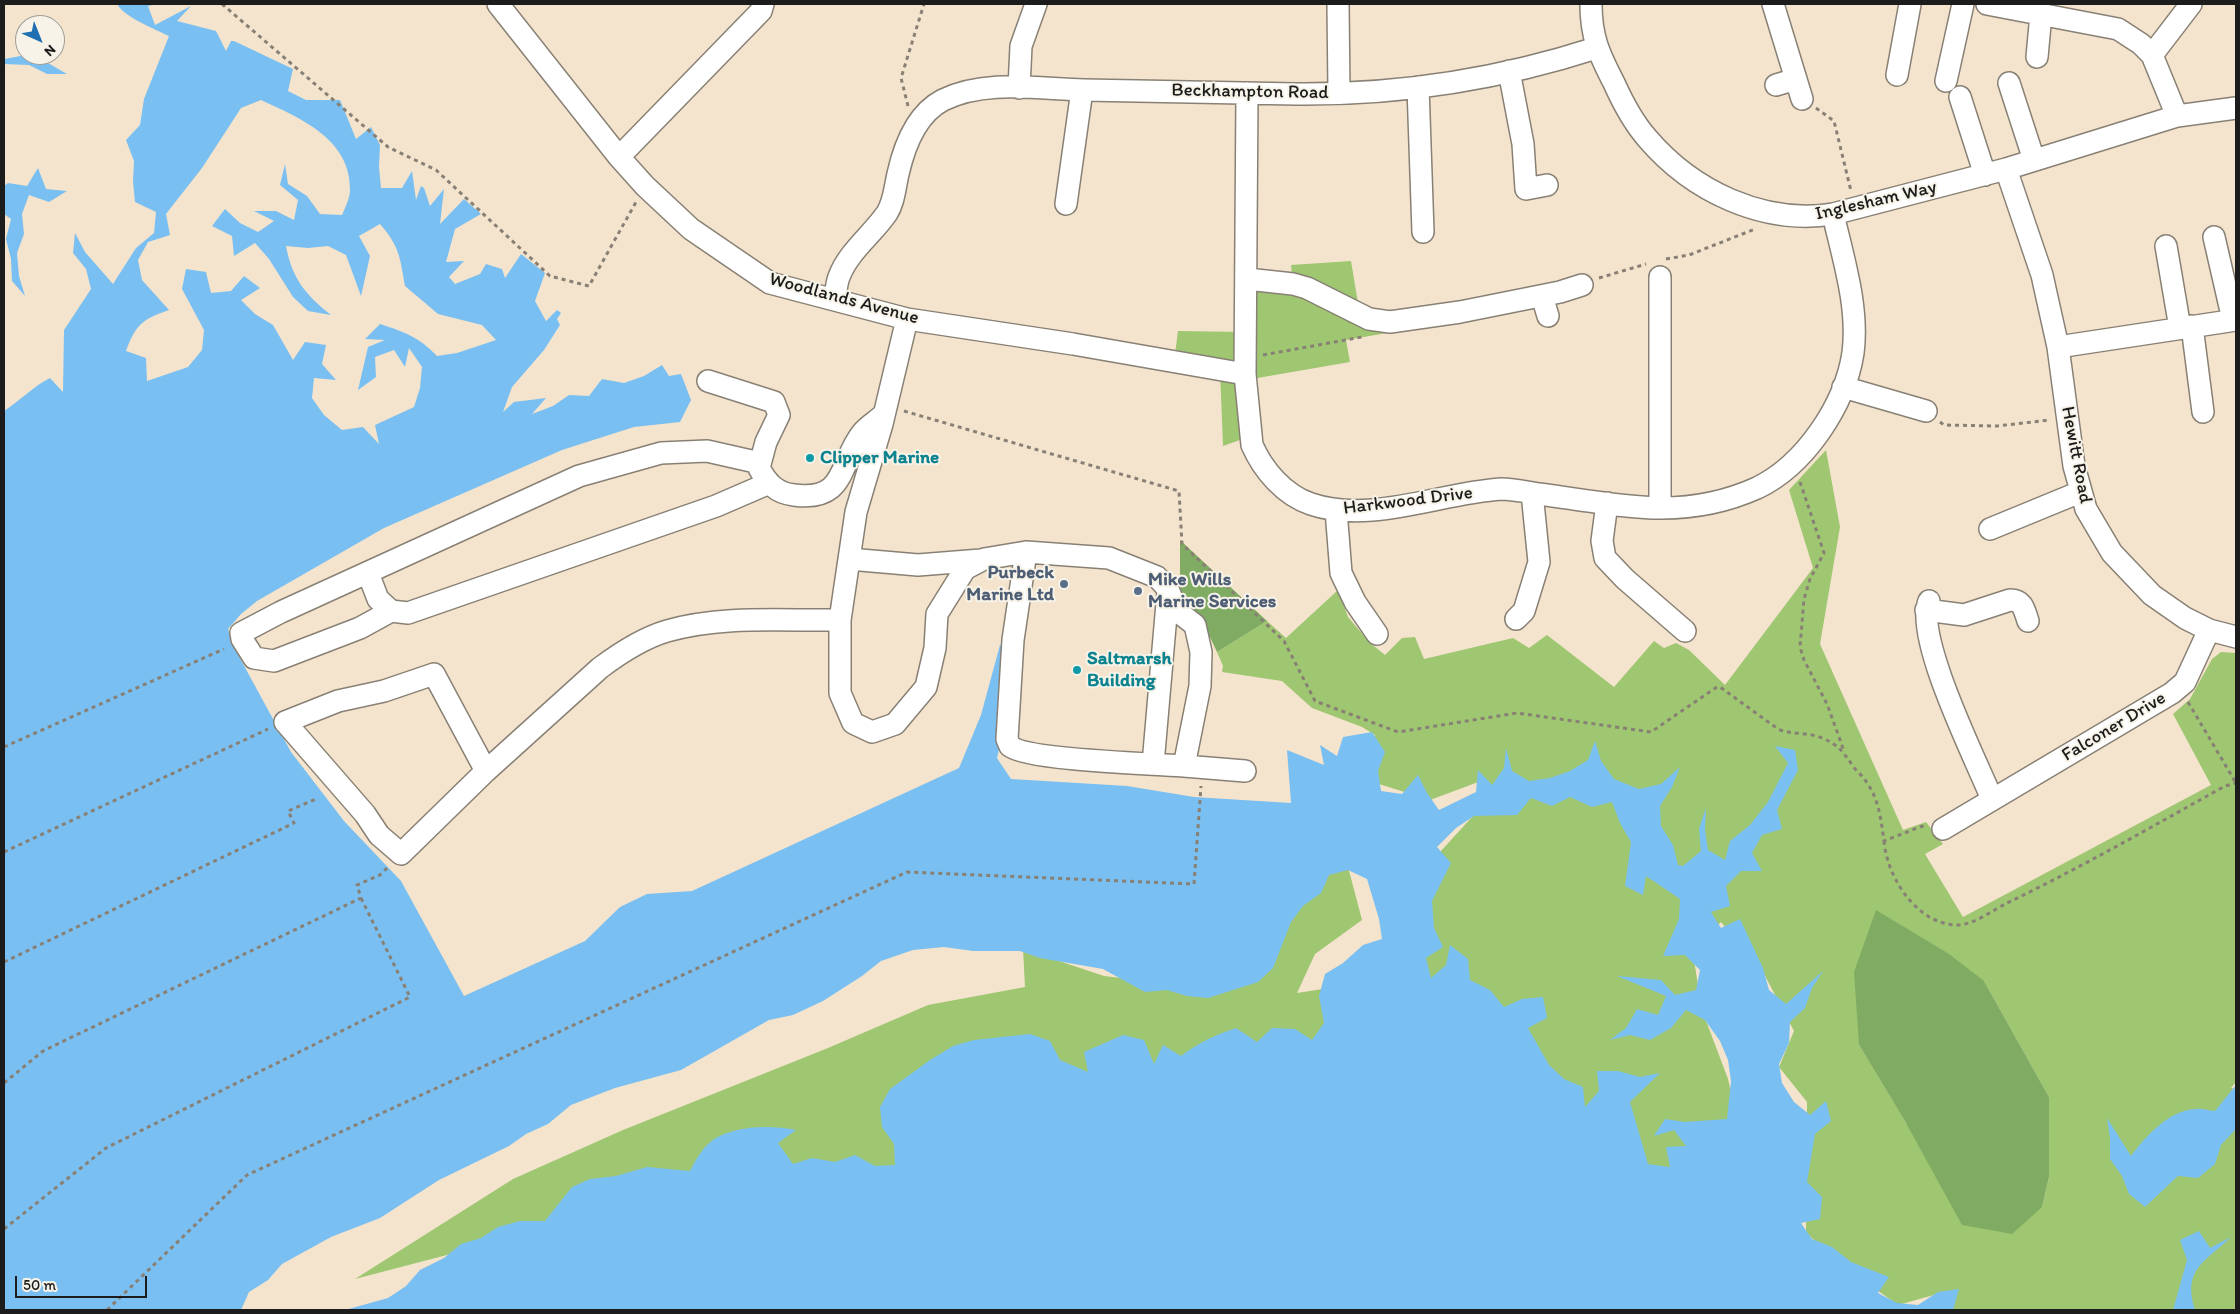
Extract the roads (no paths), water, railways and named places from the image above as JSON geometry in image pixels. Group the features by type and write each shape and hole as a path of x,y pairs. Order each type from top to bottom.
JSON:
{"street":[{"name":"Woodlands Avenue","path":"498,4 619,157 645,186 690,229 770,282 907,319 1073,344 1245,366"},
{"path":"619,157 760,11 763,4"},
{"path":"1019,88 1021,46 1036,4"},
{"path":"1338,4 1339,93"},
{"name":"Inglesham Way","path":"1591,4 1596,48 1626,108 1646,137 1663,156 1685,174 1711,191 1759,210 1778,214 1811,218 1833,214 2006,169 2177,116 2236,108"},
{"path":"1773,4 1792,88"},
{"path":"1897,75 1910,4"},
{"path":"1964,4 1953,89 1985,174"},
{"path":"1987,4 2118,29 2141,44 2152,55 2177,116"},
{"path":"2152,55 2191,4"},
{"path":"2037,57 2041,14"},
{"name":"Beckhampton Road","path":"835,300 838,278 853,252 888,212 898,172 914,127 940,101 964,91 1019,88 1339,93 1418,87 1552,62 1596,48"},
{"path":"1509,71 1523,144 1526,189 1547,186"},
{"path":"2008,83 2034,160"},
{"path":"1418,87 1423,232"},
{"path":"1066,204 1082,90"},
{"name":"Harkwood Drive","path":"1247,93 1245,366 1252,445 1257,456 1280,485 1299,500 1336,510 1364,510 1502,489 1660,508 1698,505 1737,496 1759,487 1794,462 1810,444 1836,407 1843,387 1852,353 1851,294 1833,214"},
{"name":"Hewitt Road","path":"2006,169 2042,275 2058,347 2080,492 2086,509 2101,538 2128,572 2169,608 2209,630 2236,637"},
{"path":"2058,347 2235,320 2214,237"},
{"path":"2166,246 2186,327 2203,412"},
{"path":"1656,267 1660,508"},
{"path":"1247,279 1293,284 1307,288 1369,319 1390,322 1460,312 1542,296 1582,285"},
{"path":"1542,296 1548,316"},
{"path":"907,319 885,410 856,512 840,620 840,693 853,723 872,732 895,724 926,687 935,648 937,614 965,569 984,559"},
{"path":"708,381 774,402 779,415 766,442 759,468 767,484 787,494 810,497 829,491 840,478 864,431 885,410"},
{"path":"1843,387 1926,410"},
{"path":"760,463 707,451 661,453 579,476 435,540 368,573 281,612 241,633 242,639 254,658 274,661 360,628 391,611 408,612 716,506 767,484"},
{"path":"1990,529 2080,492"},
{"path":"1516,619 1524,611 1539,562 1532,493"},
{"path":"1607,503 1602,541 1604,558 1625,579 1685,631"},
{"path":"1336,510 1341,573 1355,602 1377,634"},
{"path":"849,559 918,565 984,559 1026,552 1109,558 1157,577 1168,589 1177,611 1194,625 1201,652 1200,686 1184,766"},
{"path":"1026,552 1013,640 1007,739 1010,746 1020,752 1245,771"},
{"path":"368,573 378,599 391,611"},
{"path":"1153,764 1168,589"},
{"path":"1992,800 1936,666 1927,628 1927,605 1964,615 2010,600 2016,600 2022,604 2028,621"},
{"path":"486,772 434,674 384,691 338,701 285,722 364,814 379,835 401,854 486,772 606,664 624,652 666,631 697,624 840,620"},
{"name":"Falconer Drive","path":"1943,829 2172,693 2185,682 2209,630"}],"water":[{"path":"117,4 158,4 148,6 155,25 191,6 177,21 216,31 226,51 231,41 234,41 293,69 288,91 306,100 340,100 356,139 371,127 380,145 379,167 381,188 402,188 412,171 416,200 421,186 424,188 430,206 444,189 440,224 464,199 481,214 455,229 446,262 464,261 449,277 455,284 480,274 486,264 502,269 505,278 521,254 545,273 535,301 546,321 557,310 561,313 557,319 560,325 544,350 512,387 503,412 514,402 546,398 532,414 553,406 569,395 589,396 602,379 624,383 644,376 662,365 669,376 681,374 691,400 680,422 634,427 562,450 384,528 257,601 241,614 228,629 236,651 291,752 344,821 401,881 464,996 585,941 620,907 647,894 692,891 959,768 981,715 1000,645 1021,651 997,758 1011,779 1127,786 1194,797 1291,803 1287,750 1324,765 1320,745 1337,756 1343,737 1372,732 1385,752 1378,771 1381,791 1402,794 1418,775 1427,793 1439,810 1476,792 1478,770 1492,785 1504,768 1506,748 1512,771 1529,781 1550,778 1570,771 1588,760 1595,741 1601,761 1614,779 1639,789 1661,784 1680,767 1672,787 1660,806 1661,826 1673,845 1678,865 1683,866 1701,851 1699,829 1706,808 1705,830 1708,850 1725,860 1730,841 1750,825 1768,802 1788,763 1775,746 1795,750 1798,770 1777,810 1782,829 1762,835 1752,853 1762,871 1741,871 1726,886 1730,906 1711,912 1721,928 1740,919 1763,968 1769,990 1786,1004 1823,971 1812,988 1805,1008 1790,1022 1789,1043 1779,1064 1782,1083 1794,1102 1810,1115 1826,1101 1831,1121 1815,1134 1807,1182 1822,1197 1820,1219 1801,1223 1812,1239 1832,1247 1851,1262 1889,1277 1878,1293 1897,1303 1918,1305 1938,1292 1959,1289 1953,1310 345,1310 388,1298 406,1286 420,1270 444,1258 461,1244 481,1238 498,1227 520,1221 545,1221 572,1187 590,1179 616,1176 647,1167 690,1171 708,1144 725,1134 745,1128 777,1127 796,1130 778,1143 793,1164 812,1158 835,1162 855,1155 875,1166 895,1165 894,1144 882,1127 880,1107 890,1089 953,1046 974,1040 1030,1034 1050,1041 1060,1060 1088,1072 1084,1052 1123,1035 1144,1040 1154,1064 1163,1045 1181,1056 1207,1040 1236,1028 1257,1042 1272,1028 1295,1029 1312,1040 1324,1023 1319,996 1325,974 1343,963 1363,945 1382,939 1379,919 1367,879 1348,870 1329,875 1321,893 1303,906 1291,922 1273,968 1258,982 1208,998 1187,996 1167,990 1145,992 1103,969 1040,958 1020,951 973,951 944,947 913,950 881,961 862,976 823,1001 793,1015 769,1020 681,1070 615,1088 571,1105 548,1124 526,1134 509,1146 439,1180 380,1218 331,1237 282,1264 268,1280 249,1292 241,1310 4,1310 4,411 50,378 63,392 64,330 91,289 86,269 73,253 75,233 85,252 113,284 136,248 154,233 156,212 135,202 133,182 134,161 126,140 140,125 144,99 169,36 140,22","holes":["261,100 307,123 333,144 342,157 348,172 350,193 342,215 320,214 307,196 288,184 285,164 280,185 298,200 294,220 276,211 254,211 274,221 258,232 240,223 225,209 212,226 232,236 234,256 255,243 269,259 293,297 308,311 331,315 301,285 292,268 286,246 308,248 328,246 346,255 361,296 370,256 359,236 380,224 392,239 398,253 405,286 438,314 482,325 496,340 457,353 437,356 424,344 411,336 380,324 365,339 385,340 368,347 358,390 376,377 375,357 394,350 405,367 409,348 422,367 420,388 414,407 375,425 379,444 363,427 342,430 324,415 312,398 314,378 336,380 322,364 326,345 305,342 293,360 273,325 255,314 241,300 260,288 244,276 231,291 211,293 206,272 186,269 182,289 204,330 202,350 188,367 147,381 146,358 126,351 133,334 142,324 153,316 169,310 142,280 138,260 148,242 170,235 166,214 202,168 241,108","1570,797 1592,807 1612,802 1620,823 1631,842 1625,886 1643,895 1646,876 1680,899 1679,919 1663,956 1685,955 1700,970 1696,990 1675,995 1661,980 1617,976 1666,996 1658,1015 1637,1009 1626,1028 1610,1040 1630,1035 1650,1040 1671,1028 1686,1010 1705,1020 1720,1041 1728,1060 1731,1081 1727,1119 1685,1122 1665,1119 1654,1136 1674,1130 1686,1146 1666,1147 1670,1167 1648,1164 1630,1102 1660,1073 1640,1077 1618,1071 1597,1071 1599,1091 1585,1107 1583,1087 1564,1079 1549,1065 1528,1028 1547,1018 1543,997 1522,999 1504,1007 1490,990 1470,980 1468,959 1450,945 1446,965 1431,978 1426,958 1443,947 1434,928 1432,901 1451,863 1437,847 1456,828 1474,816 1517,815 1531,798 1552,806"]},
{"path":"15,57 15,64 4,64 4,59"},
{"path":"29,65 51,65 67,74 47,74"},
{"path":"38,168 46,189 67,191 49,202 29,195 22,214 24,234 17,253 19,276 25,296 12,281 11,259 6,239 11,219 4,214 4,186 8,183 27,186"},
{"path":"2236,1085 2236,1129 2221,1145 2215,1164 2198,1178 2178,1176 2145,1207 2129,1194 2122,1176 2110,1159 2110,1138 2107,1118 2131,1156 2159,1125 2186,1110 2215,1111"},
{"path":"2199,1231 2210,1248 2231,1237 2205,1260 2194,1275 2191,1285 2195,1310 2173,1310 2187,1260 2180,1240"}],"place":[{"name":"Clipper Marine","path":"810,458"},
{"name":"Purbeck Marine Ltd","path":"1064,584"},
{"name":"Mike Wills Marine Services","path":"1138,591"},
{"name":"Saltmarsh Building","path":"1077,670"}]}
